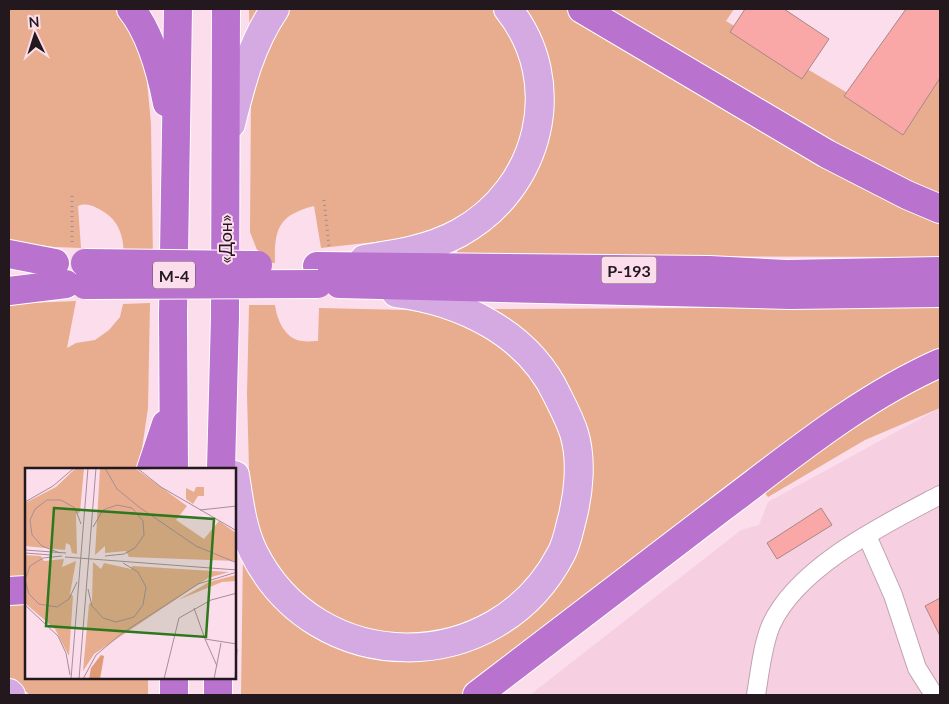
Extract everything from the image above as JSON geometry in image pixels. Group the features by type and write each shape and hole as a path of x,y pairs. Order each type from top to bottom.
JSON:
{"highway":[{"path":"131,9 156,60 166,97 175,147"},
{"name":"М-4","path":"174,468 172,403 178,9"},
{"name":"«Дон»","path":"221,468 225,317 224,150 226,9"},
{"path":"582,9 827,154 907,195 940,208"},
{"path":"9,254 72,268"},
{"name":"Р-193","path":"322,267 510,290 790,295 940,293"},
{"name":"Р-193","path":"72,268 322,267 709,270 786,274 940,271"},
{"path":"9,291 72,268"},
{"path":"477,695 809,442 883,394 920,372 940,363"},
{"path":"151,468 172,403"},
{"path":"9,591 25,590"},
{"path":"174,679 174,695"},
{"path":"218,679 218,695"}],"main road":[{"path":"224,150 239,90 253,50 264,24 275,9"},
{"path":"322,267 404,253 446,239 472,225 496,204 510,188 532,149 541,105 540,82 535,60 517,20 508,9"},
{"path":"9,262 72,268"},
{"path":"236,481 241,510 252,549 276,588 318,623 332,631 372,645 414,648 433,646 469,636 516,610 543,581 562,553 576,503 577,450 574,433 561,402 551,380 538,363 521,346 488,323 466,311 446,303 322,267"},
{"path":"9,282 72,268"},
{"path":"222,401 234,468"}],"street":[{"path":"756,695 765,641 784,602 816,570 867,536 940,495"},
{"path":"867,536 893,595 917,668 934,695"}],"path":[{"path":"72,196 72,268"},
{"path":"322,267 324,200"}],"shaded area":[{"path":"9,9 151,9 151,14 132,27 143,59 151,124 153,261 124,260 122,236 116,223 105,212 88,205 78,206 81,248 55,247 9,241"},
{"path":"249,9 734,9 726,21 900,124 940,67 940,257 651,256 462,260 443,227 420,235 393,240 321,248 314,206 293,214 286,219 278,232 275,263 262,263 250,232 251,92"},
{"path":"76,301 67,348 76,343 95,340 109,330 120,317 123,304 150,303 148,408 139,468 25,468 25,679 148,679 148,695 30,695 9,677 9,306"},
{"path":"249,305 275,305 283,328 291,337 302,341 318,341 319,308 408,310 449,318 486,309 940,307 940,351 466,695 241,695 243,552 255,519 249,470 247,394"},
{"path":"940,375 940,408 865,440 768,497 762,489 872,413"},
{"path":"940,408 940,695 530,695 741,530 759,525 768,502"}],"building":[{"path":"745,9 784,9 829,39 802,79 730,32"},
{"path":"906,9 940,9 940,78 903,135 844,96"},
{"path":"821,508 832,525 777,559 767,543"},
{"path":"940,598 940,636 925,606"}]}
